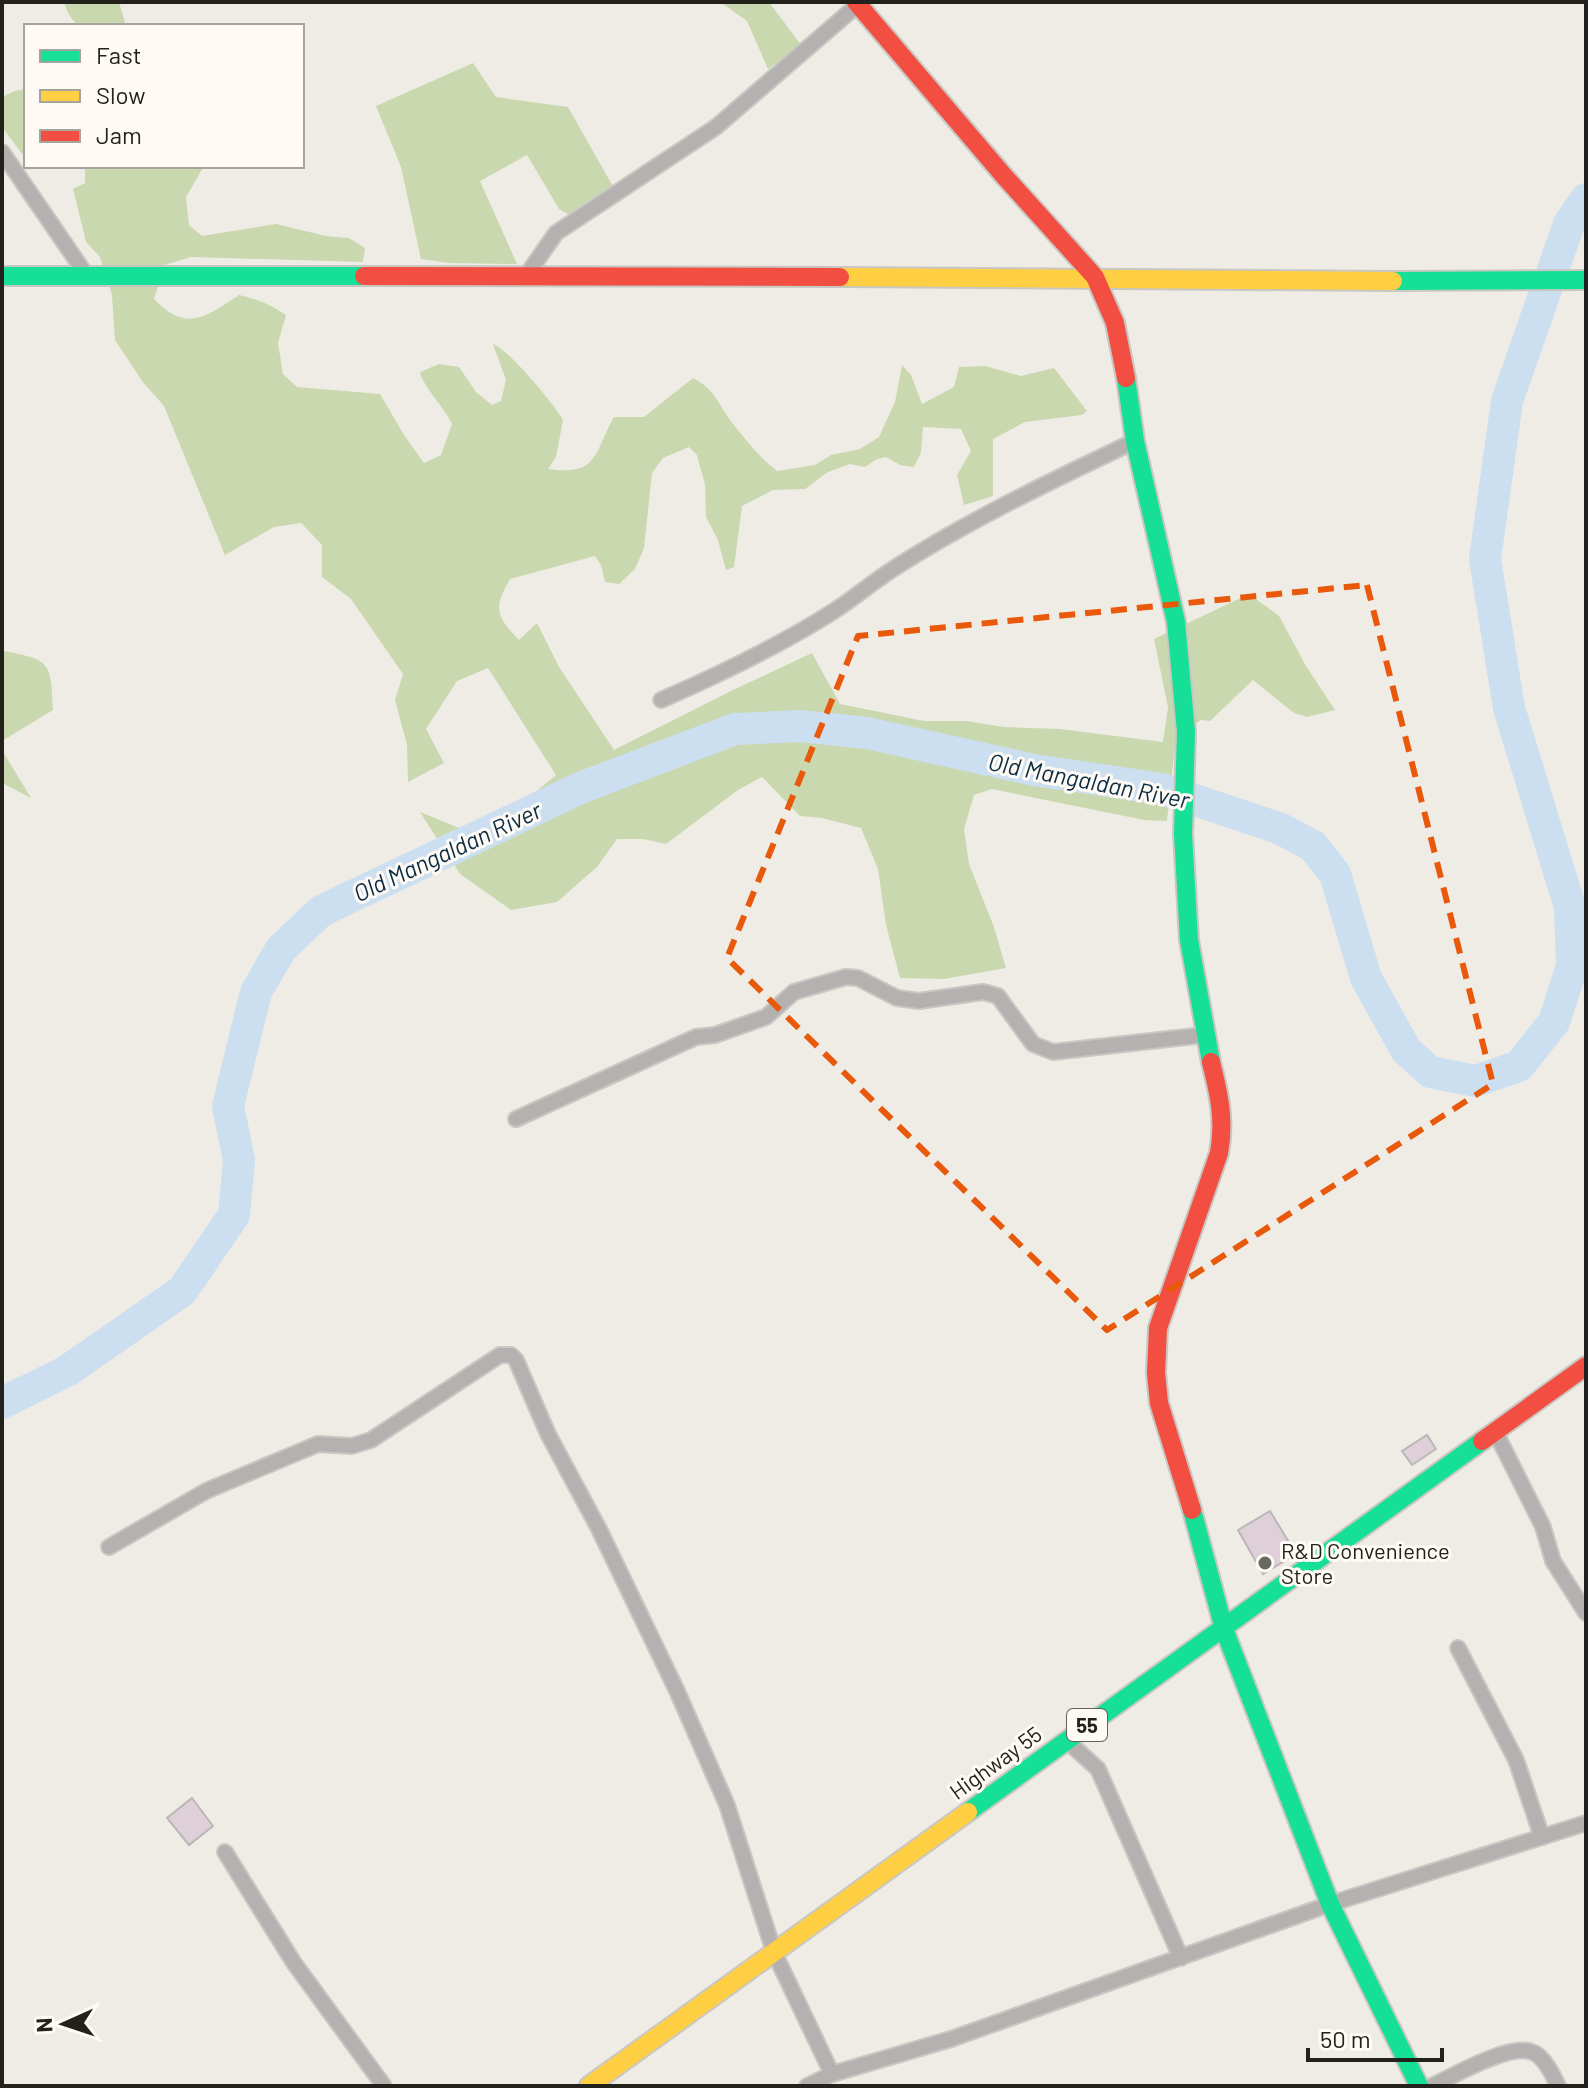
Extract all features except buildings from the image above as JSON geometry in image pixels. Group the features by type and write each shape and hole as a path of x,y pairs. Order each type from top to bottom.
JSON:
{"main road":[{"path":"858,3 1004,176 1095,277 1107,301 1123,354 1135,441 1176,622 1186,732 1183,834 1189,940 1204,1035 1222,1107 1223,1131 1219,1153 1158,1328 1156,1373 1159,1403 1198,1529 1224,1629 1330,1904 1419,2086"},
{"path":"2,276 1095,277 1279,282 1581,280"},
{"name":"Highway 55","path":"589,2086 1586,1366"}],"street":[{"path":"526,276 556,233 716,127 858,3"},
{"path":"2,152 87,276"},
{"path":"661,700 771,648 834,611 932,546 1053,480 1135,441"},
{"path":"516,1119 696,1037 715,1035 766,1017 794,992 846,977 858,978 897,998 919,1001 983,992 998,996 1033,1044 1053,1052 1204,1035"},
{"path":"109,1547 206,1491 318,1444 352,1446 371,1440 500,1355 511,1355 516,1360 548,1434 612,1556 727,1805 774,1952 832,2074"},
{"path":"1495,1431 1543,1527 1553,1561 1586,1613"},
{"path":"1458,1648 1516,1760 1542,1837"},
{"path":"1066,1740 1098,1769 1181,1958"},
{"path":"807,2086 832,2074 951,2039 1330,1904 1586,1823"},
{"path":"225,1852 294,1963 384,2086"},
{"path":"1432,2086 1498,2056 1521,2050 1532,2052 1540,2058 1558,2086"}],"highlighted area":[{"path":"1367,585 1493,1084 1107,1330 727,958 858,636"}],"green space":[{"path":"64,2 119,2 125,24 78,24 68,13"},
{"path":"720,2 769,2 801,45 768,69 747,21"},
{"path":"473,63 496,97 568,107 620,199 584,223 559,209 527,155 480,181 517,264 449,263 421,259 401,167 376,106"},
{"path":"24,89 23,155 2,127 2,97"},
{"path":"85,168 203,168 186,197 189,225 202,236 276,224 349,238 365,248 363,262 191,257 165,265 154,299 176,316 186,318 206,315 239,295 280,311 286,315 278,343 283,374 297,387 380,394 424,463 441,455 452,424 420,372 439,364 459,367 476,392 492,405 501,401 506,380 493,344 520,366 563,420 556,457 548,469 565,470 577,469 592,460 614,417 644,417 693,378 711,391 746,440 777,471 815,465 831,455 860,449 879,437 895,402 902,365 911,375 922,404 954,387 959,367 985,366 1021,376 1054,368 1087,411 1082,415 1025,422 993,439 993,496 964,505 957,475 971,451 961,429 923,427 921,452 914,467 900,465 886,457 865,467 850,464 828,472 805,489 773,490 742,506 734,567 726,570 718,540 706,517 705,485 697,455 689,447 663,458 652,473 644,548 635,569 619,584 605,582 595,556 510,579 499,605 502,618 519,640 537,623 559,667 614,750 812,653 840,704 924,721 966,721 1004,727 1060,729 1163,742 1168,707 1154,639 1249,594 1279,616 1335,710 1307,717 1294,713 1253,680 1210,721 1201,720 1176,736 1167,821 1144,820 992,789 974,795 964,829 969,864 994,927 1006,968 944,979 900,978 886,925 878,869 861,828 800,816 762,777 738,790 666,844 643,839 617,839 597,867 557,902 511,910 460,874 420,812 459,828 521,804 556,775 488,668 457,681 426,729 444,763 408,782 407,745 395,700 403,674 351,599 322,577 322,545 301,523 274,527 225,555 164,406 142,381 115,340 112,295 100,257 86,242 73,189 85,183"},
{"path":"4,651 31,657 45,666 51,682 53,710 2,741"},
{"path":"2,750 31,798 2,783"}],"waterway":[{"name":"Old Mangaldan River","path":"2,1403 67,1371 182,1291 234,1215 239,1160 228,1106 256,992 281,949 321,911 580,788 735,729 800,726 867,733 1034,770 1162,789 1281,829 1313,846 1335,874 1366,978 1406,1050 1430,1072 1476,1081 1519,1066 1554,1022 1572,966 1570,907 1509,708 1485,559 1507,401 1569,224 1586,199"}],"traffic: fast":[{"path":"2,276 364,276"},
{"path":"1393,281 1586,280"},
{"path":"1126,378 1135,441 1176,622 1186,732 1183,834 1189,940 1211,1062"},
{"path":"968,1812 1482,1441"},
{"path":"1192,1510 1224,1629 1330,1904 1419,2086"}],"traffic: slow":[{"path":"840,277 1393,281"},
{"path":"589,2086 968,1812"}],"traffic: jam":[{"path":"856,2 1004,176 1095,277 1115,323 1126,378"},
{"path":"364,276 840,277"},
{"path":"1192,1510 1159,1403 1156,1373 1158,1328 1219,1153 1220,1107 1211,1062"},
{"path":"1482,1441 1586,1366"}],"place":[{"name":"R&D Convenience Store","path":"1265,1563"}]}
